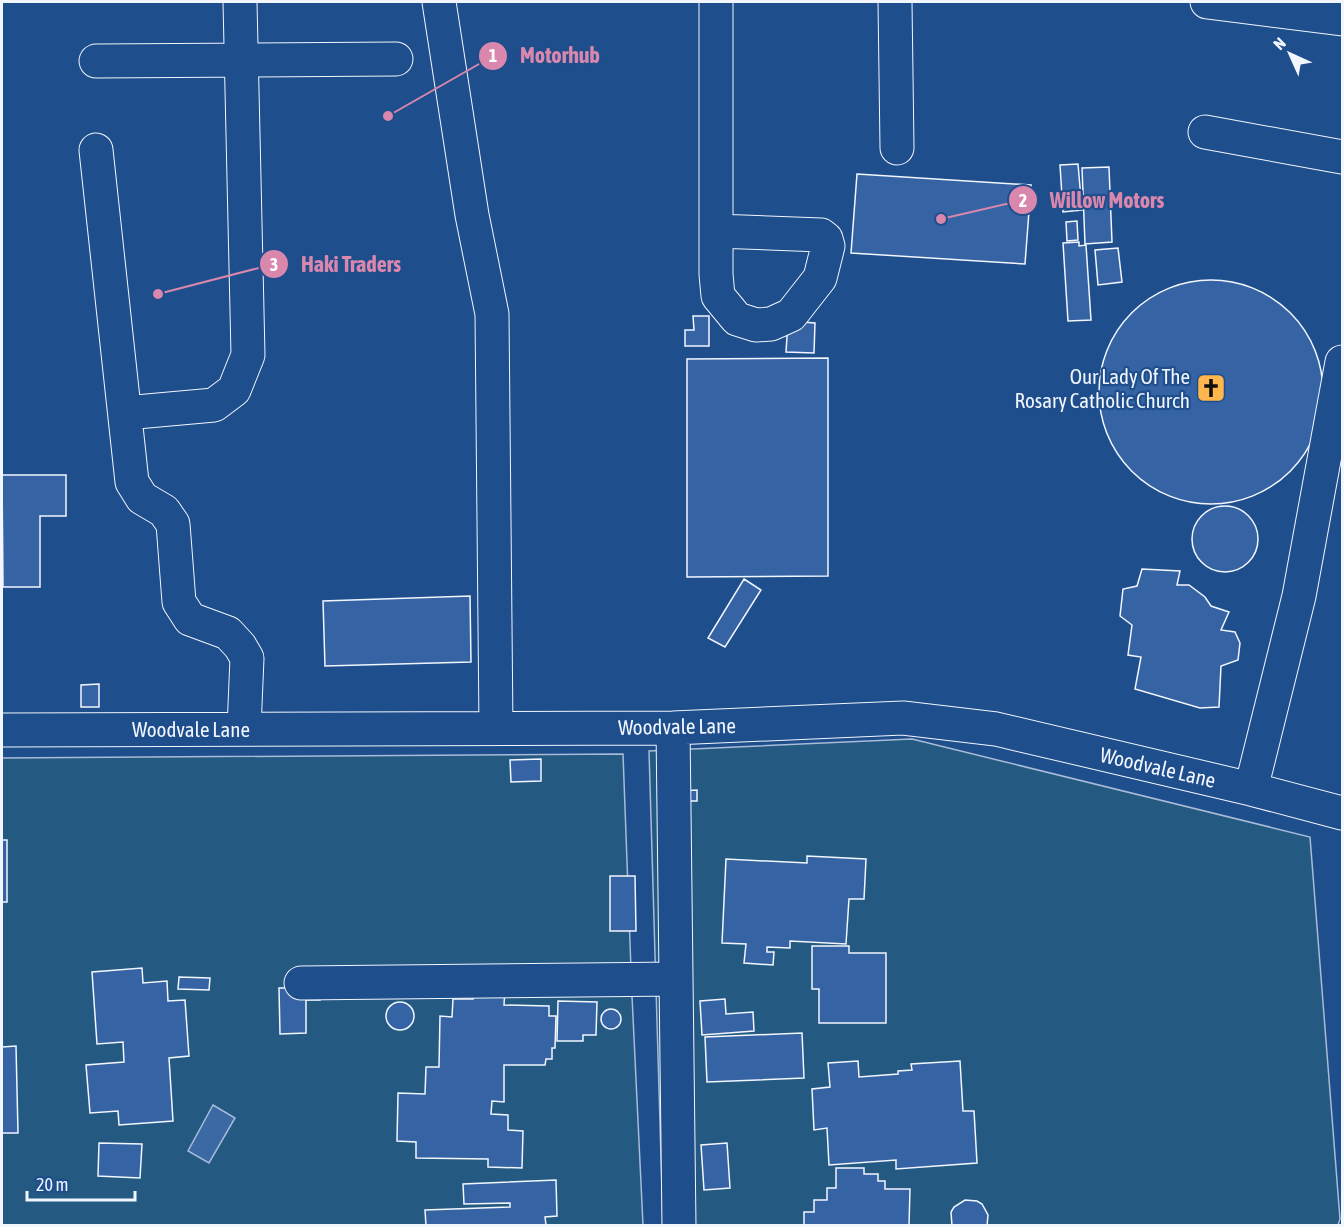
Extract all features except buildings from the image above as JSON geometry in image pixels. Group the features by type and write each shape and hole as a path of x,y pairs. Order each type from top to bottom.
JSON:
{"main road":[{"path":"125,413 214,405 234,390 248,355 240,2"},
{"path":"439,2 472,215 492,314 496,728"},
{"path":"716,2 716,231"},
{"path":"895,2 897,148"},
{"path":"1207,2 1342,19"},
{"path":"96,61 396,59"},
{"path":"1205,132 1342,157"},
{"path":"96,150 132,482 142,498 164,511 173,524 179,602 190,618 228,633 247,658 244,729"},
{"path":"1251,789 1299,596 1342,362"},
{"name":"Woodvale Lane","path":"2,730 673,728 903,718 996,729 1251,789 1342,813"},
{"path":"673,728 679,1226"},
{"path":"301,983 676,979"}],"shaded area":[{"path":"912,739 1310,837 1340,1219 1338,1225 663,1225 649,751"},
{"path":"623,754 643,1225 2,1225 2,758"},
{"path":"213,1105 235,1118 209,1163 188,1151"}],"place":[{"name":"Motorhub","path":"388,116"},
{"name":"Willow Motors","path":"941,219"},
{"name":"Haki Traders","path":"158,294"},
{"name":"Our Lady Of The Rosary Catholic Church","path":"1211,388"}]}
